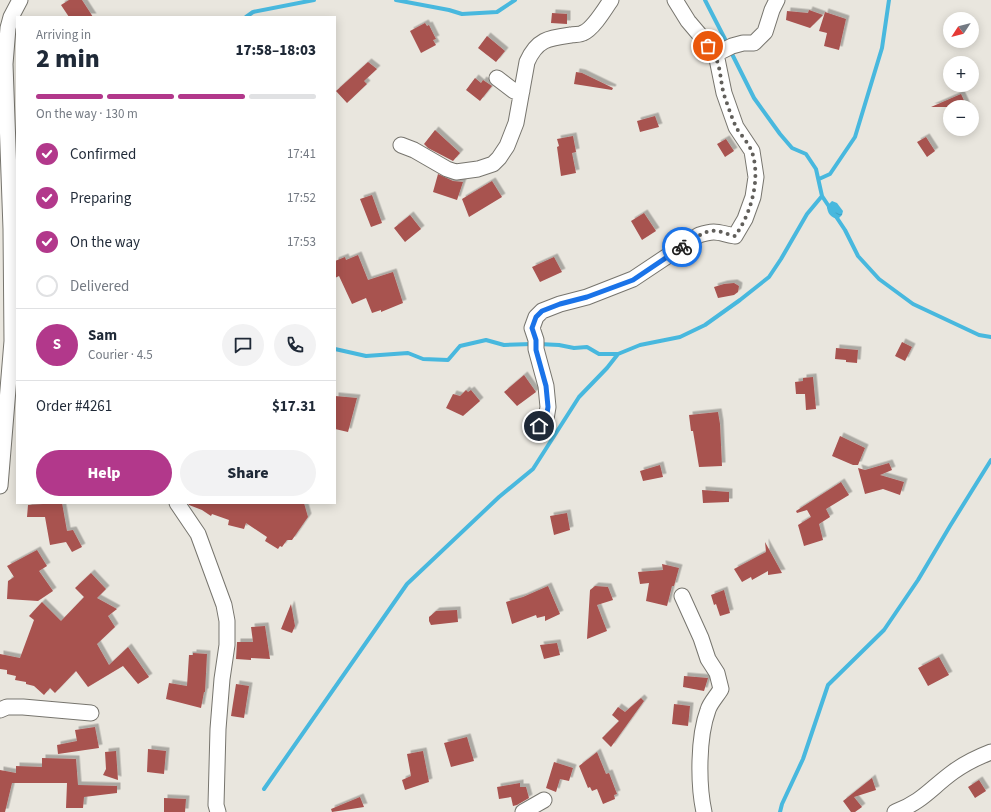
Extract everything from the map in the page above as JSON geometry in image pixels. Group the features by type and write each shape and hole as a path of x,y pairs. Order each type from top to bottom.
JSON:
{"street":[{"path":"6,0 11,17"},
{"path":"0,486 12,341 6,279 5,64 8,28 11,17 20,0"},
{"path":"401,145 414,150 447,169 456,172 478,169 493,164 507,146 516,123 527,62 531,53 543,41 552,38 584,33 595,22 611,0"},
{"path":"539,426 546,419 548,407 546,386 532,328 536,317 542,311 560,304 587,297 633,280 699,236 710,231 717,231 735,236 740,230 753,197 756,177 752,151 736,127 724,93 716,54 688,21 675,0"},
{"path":"716,54 732,46 743,43 754,43 765,32 776,0"},
{"path":"497,78 514,91 522,91"},
{"path":"178,504 198,534 224,605 227,621 227,645 222,679 218,729 216,805 218,812"},
{"path":"682,596 701,638 708,659 717,673 721,689 708,709 701,749 700,775 704,812"},
{"path":"0,710 7,707 23,707 91,713"},
{"path":"895,812 907,808 918,801 953,772 980,756 991,752"},
{"path":"523,812 544,800"}],"water":[{"path":"832,201 837,203 843,211 842,215 838,219 831,216 828,211 827,206"}],"building":[{"path":"69,0 82,0 92,16 68,16 61,5"},
{"path":"809,10 823,15 810,28 786,20 787,11 808,13"},
{"path":"825,12 846,19 839,50 824,46 827,33 819,31"},
{"path":"552,13 567,14 567,24 551,23"},
{"path":"425,23 427,26 429,25 436,39 433,40 436,45 421,53 410,31"},
{"path":"487,36 505,51 496,62 478,48"},
{"path":"368,62 377,69 364,81 367,84 347,103 336,91"},
{"path":"576,72 582,73 613,88 612,90 574,84"},
{"path":"475,78 481,83 483,80 492,86 480,101 466,90"},
{"path":"961,94 964,100 947,100"},
{"path":"943,102 943,107 931,107"},
{"path":"655,116 659,127 640,132 637,121"},
{"path":"435,130 460,153 453,161 428,148 424,144"},
{"path":"573,136 576,152 572,153 576,173 561,176 557,147 559,146 557,139"},
{"path":"926,137 935,151 927,157 917,142"},
{"path":"726,139 734,151 725,157 717,144"},
{"path":"438,174 453,181 463,182 457,200 433,192"},
{"path":"492,181 502,197 469,217 462,199"},
{"path":"372,195 382,223 371,227 360,199"},
{"path":"644,213 656,231 642,240 631,221"},
{"path":"410,215 421,229 405,242 394,228"},
{"path":"358,255 368,280 393,272 403,303 381,312 381,310 372,313 366,298 352,304 339,276 336,278 336,261 345,257 346,260"},
{"path":"554,257 562,272 540,282 532,267"},
{"path":"734,283 739,286 738,292 734,295 718,298 714,287"},
{"path":"902,342 912,347 905,361 895,356"},
{"path":"836,348 858,350 857,363 835,359"},
{"path":"524,375 536,392 517,406 504,392"},
{"path":"813,377 816,409 806,410 805,394 796,394 795,382 803,381 803,378"},
{"path":"466,390 468,392 471,390 480,401 463,416 446,408 453,394 460,396"},
{"path":"336,396 357,398 348,432 336,429"},
{"path":"718,412 722,466 699,467 689,415"},
{"path":"840,436 865,448 858,465 853,465 832,456"},
{"path":"889,463 892,470 880,475 904,482 900,495 883,489 865,494 858,468 865,470"},
{"path":"660,465 663,477 643,481 640,471"},
{"path":"841,482 849,495 826,509 830,517 819,524 823,540 804,546 798,525 811,517 807,510 797,513 796,511"},
{"path":"702,490 729,492 729,502 703,503"},
{"path":"62,504 67,531 73,530 82,547 72,552 66,542 50,545 45,517 27,517 28,505"},
{"path":"304,504 308,517 292,540 287,540 282,547 280,546 278,549 265,541 267,537 246,523 244,529 228,525 229,520 212,514 211,516 202,510 189,505"},
{"path":"567,513 570,530 554,535 550,516"},
{"path":"765,542 782,573 768,575 768,571 752,580 751,577 742,582 734,569 766,552"},
{"path":"37,550 47,566 39,571 53,591 38,601 7,599 8,581 14,577 7,566"},
{"path":"662,564 679,568 674,586 672,586 667,606 646,601 649,583 640,584 638,572 663,570"},
{"path":"91,573 106,589 97,598 117,609 108,616 115,627 97,644 109,665 128,647 149,677 138,684 123,666 88,687 76,671 55,693 50,688 44,695 34,686 26,684 26,682 15,680 16,676 7,674 7,670 0,669 0,654 20,658 34,620 29,616 42,602 61,621 84,597 75,588"},
{"path":"548,586 560,614 545,621 545,616 537,618 536,615 512,624 506,602 523,597"},
{"path":"595,586 608,587 613,600 597,605 607,631 587,639 590,590"},
{"path":"724,590 730,613 720,616 711,595"},
{"path":"291,604 295,626 292,633 281,629"},
{"path":"457,610 458,622 431,625 429,621 429,617 436,611"},
{"path":"265,626 270,659 236,659 237,642 253,642 251,627"},
{"path":"557,643 560,655 544,659 540,645"},
{"path":"193,653 207,654 205,692 201,708 166,699 169,683 187,686 189,655 193,655"},
{"path":"939,657 949,675 928,686 918,668"},
{"path":"684,676 708,678 704,691 683,687"},
{"path":"236,684 249,686 244,718 231,716"},
{"path":"641,698 644,701 611,747 602,738 619,721 612,715 618,707 625,712"},
{"path":"674,704 690,706 688,726 672,724"},
{"path":"95,727 99,748 58,754 57,745 77,741 75,730"},
{"path":"467,737 474,761 451,767 444,743"},
{"path":"148,749 166,751 164,774 147,772"},
{"path":"116,751 118,780 103,775 106,769 105,752"},
{"path":"423,751 429,782 405,790 402,780 411,776 407,754"},
{"path":"597,752 606,774 609,773 617,794 614,795 615,799 603,804 597,789 592,791 590,787 588,788 579,766"},
{"path":"42,758 76,759 78,785 117,786 117,793 84,797 83,808 66,808 67,783 12,783 5,812 0,812 0,770 16,773 16,766 42,767"},
{"path":"554,762 573,768 569,781 560,779 556,792 546,788"},
{"path":"872,778 876,790 854,797 862,807 855,812 851,812 843,801"},
{"path":"979,780 986,791 975,798 968,787"},
{"path":"520,783 520,787 526,787 529,798 513,806 511,797 499,799 497,787"},
{"path":"360,797 364,807 332,812 331,809"},
{"path":"164,798 186,799 185,812 164,812"}],"waterway":[{"path":"247,16 253,12 314,0"},
{"path":"396,0 449,10 462,14 497,12 515,0"},
{"path":"705,0 727,43"},
{"path":"819,179 830,174 855,137 882,48 889,0"},
{"path":"732,54 754,98 780,134 792,148 806,154 816,169 822,196 830,208"},
{"path":"539,344 559,345 574,348 587,347 599,354 618,354 640,345 680,337 705,325 769,277 807,214 822,196"},
{"path":"835,215 845,230 858,256 879,279 913,304 979,335 991,337"},
{"path":"336,349 366,356 408,353 423,359 448,360 460,346 486,340 504,345 532,344"},
{"path":"264,789 407,584 499,497 533,469 579,397 607,368 618,354"},
{"path":"780,812 782,804 803,759 828,685 884,630 918,580 991,460"}],"way so far":[{"path":"682,247 710,231 717,231 735,236 740,230 753,197 756,177 752,151 736,127 724,93 716,54 708,46"}],"route":[{"path":"539,426 546,419 548,407 546,386 536,350 536,340 532,328 536,317 542,311 560,304 587,297 633,280 682,247"}]}
